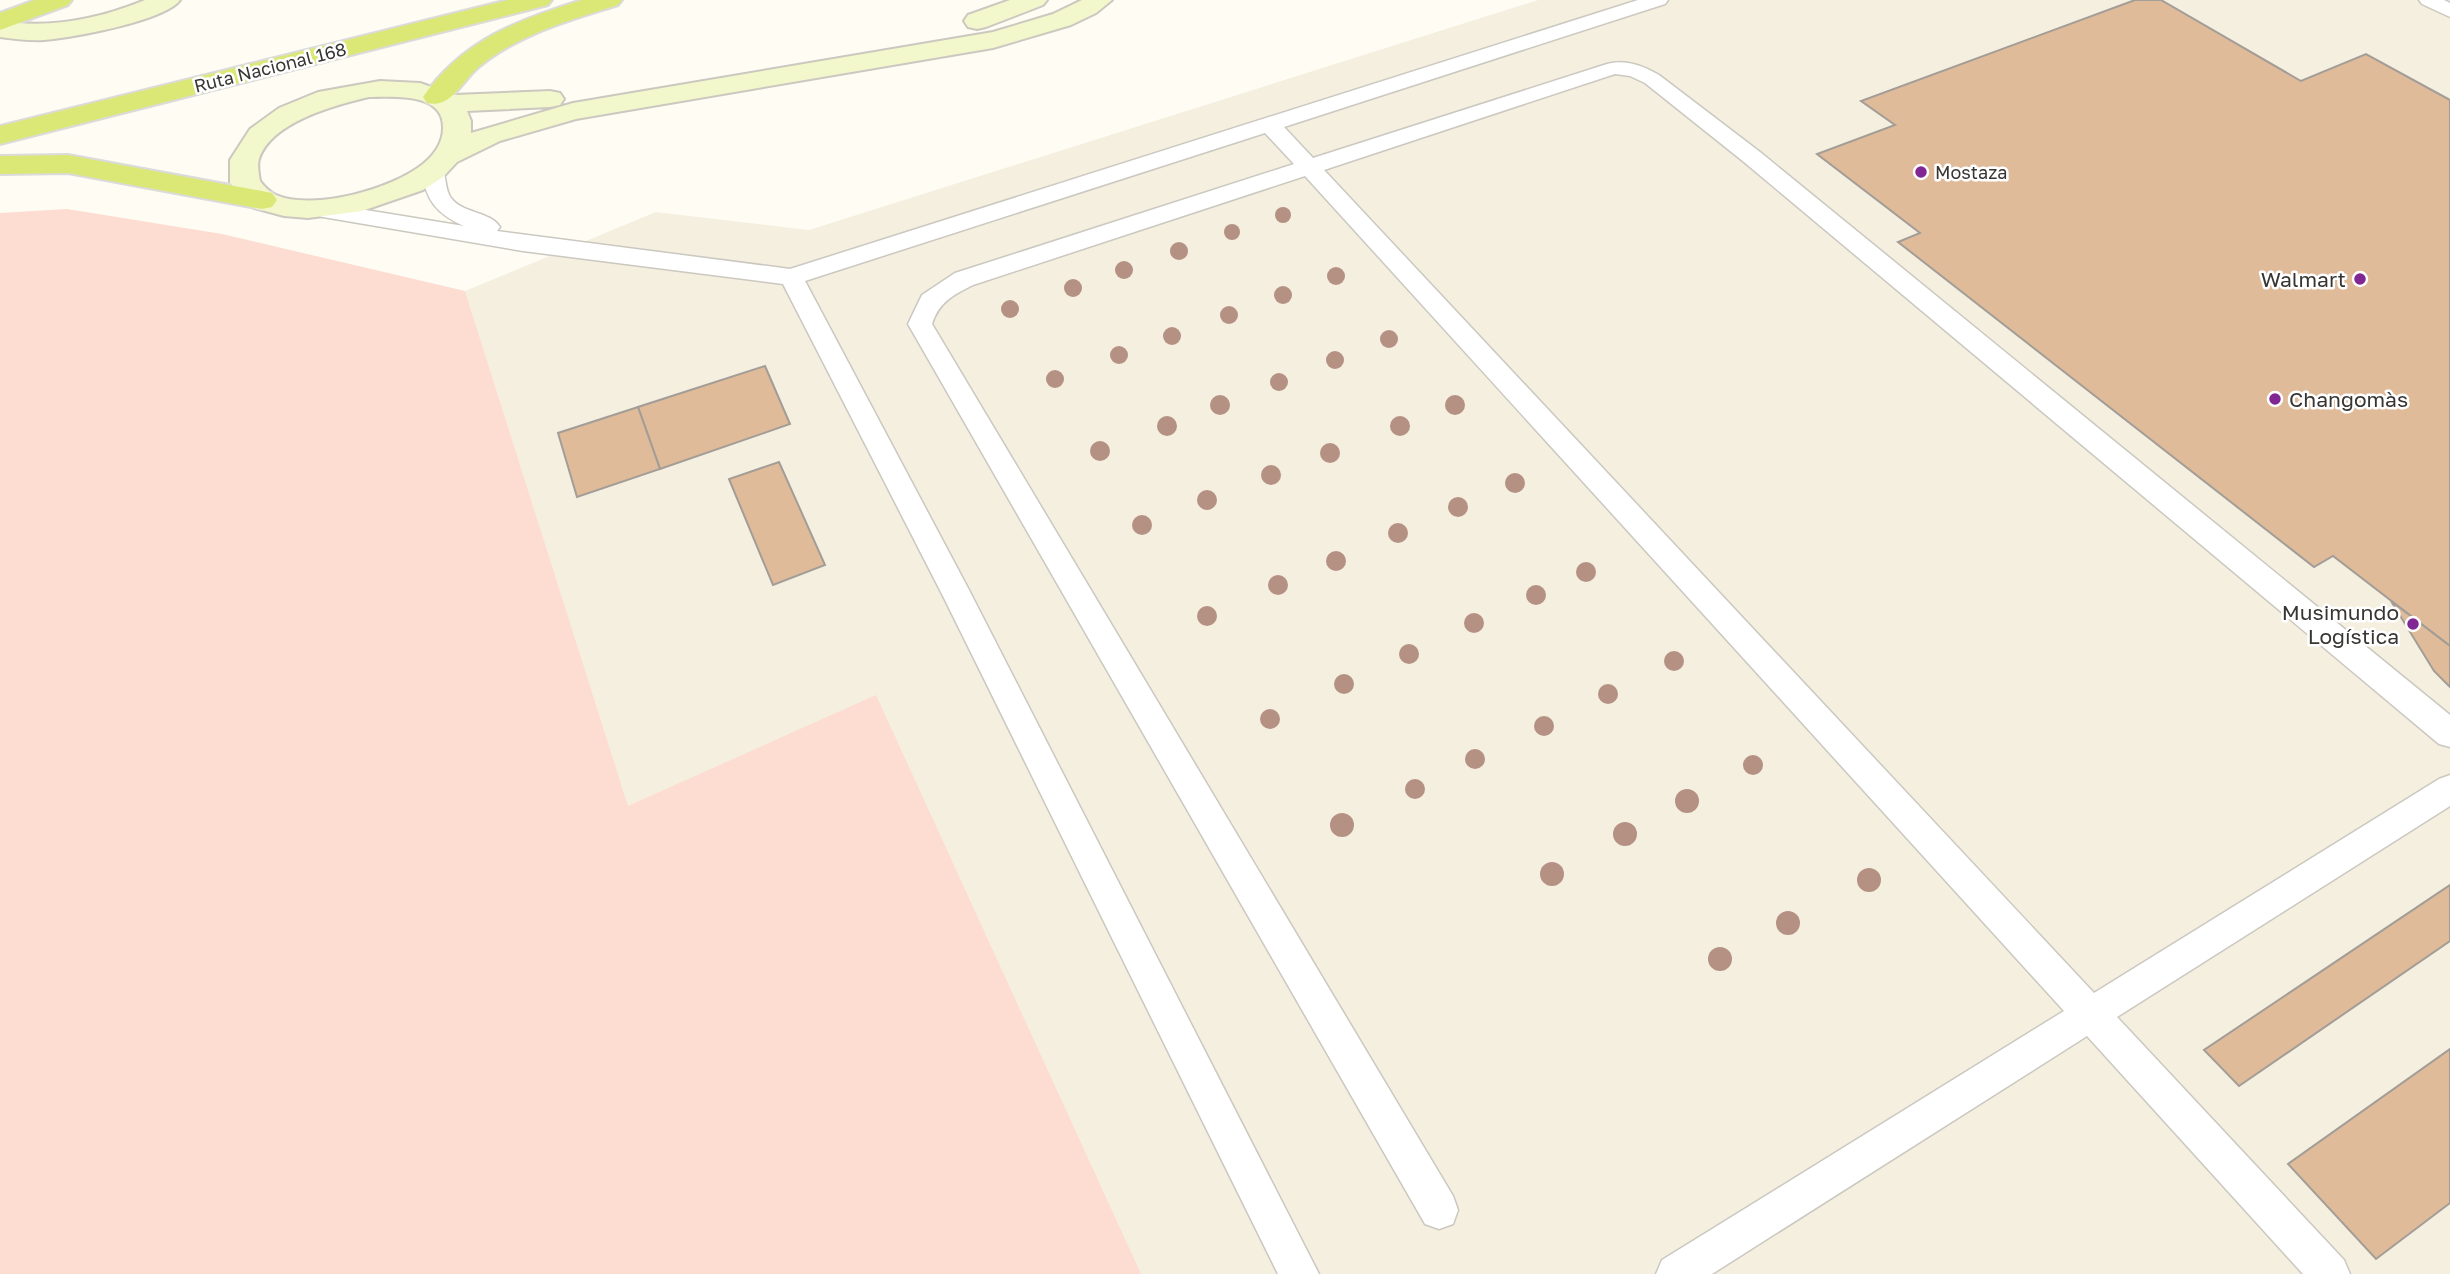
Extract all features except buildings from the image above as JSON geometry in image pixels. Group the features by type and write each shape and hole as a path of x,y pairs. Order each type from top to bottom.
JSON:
{"highway":[{"path":"0,22 59,0"},
{"name":"Ruta Nacional 168","path":"293,36 439,0"},
{"name":"Ruta Nacional 168","path":"0,135 539,0"},
{"path":"443,101 455,73 479,54 525,30 609,0"},
{"path":"0,166 68,164 262,200"}],"main road":[{"path":"0,29 27,32 72,29 110,20 167,0"},
{"path":"1034,0 960,27 568,97 511,103 443,101 407,89 369,89 328,97 289,114 260,135 244,160 244,183 262,200 289,209 323,210 391,193 490,135 562,113 993,40 1042,27 1088,8 1099,0"},
{"path":"440,163 458,134 456,117 443,101"}],"lane":[{"path":"323,210 523,243 791,277 1658,0"},
{"path":"2428,0 2450,11"},
{"path":"1439,1210 920,324 925,306 935,293 964,279 1614,68 1635,70 1652,79 1752,157 2450,734"},
{"path":"1269,124 2330,1274"},
{"path":"440,163 434,191 441,202 454,212 523,243"},
{"path":"791,277 959,598 1299,1274"},
{"path":"1676,1274 2450,789"}],"shaded area":[{"path":"1538,0 2450,0 2450,1274 1128,1274 628,807 465,291 656,212 809,230"},
{"path":"67,209 222,234 465,291 628,806 876,695 1141,1274 0,1274 0,213"}],"place":[{"name":"Mostaza","path":"1921,172"},
{"name":"Walmart","path":"2360,279"},
{"name":"Changomàs","path":"2275,399"},
{"name":"Musimundo Logística","path":"2413,624"}]}
